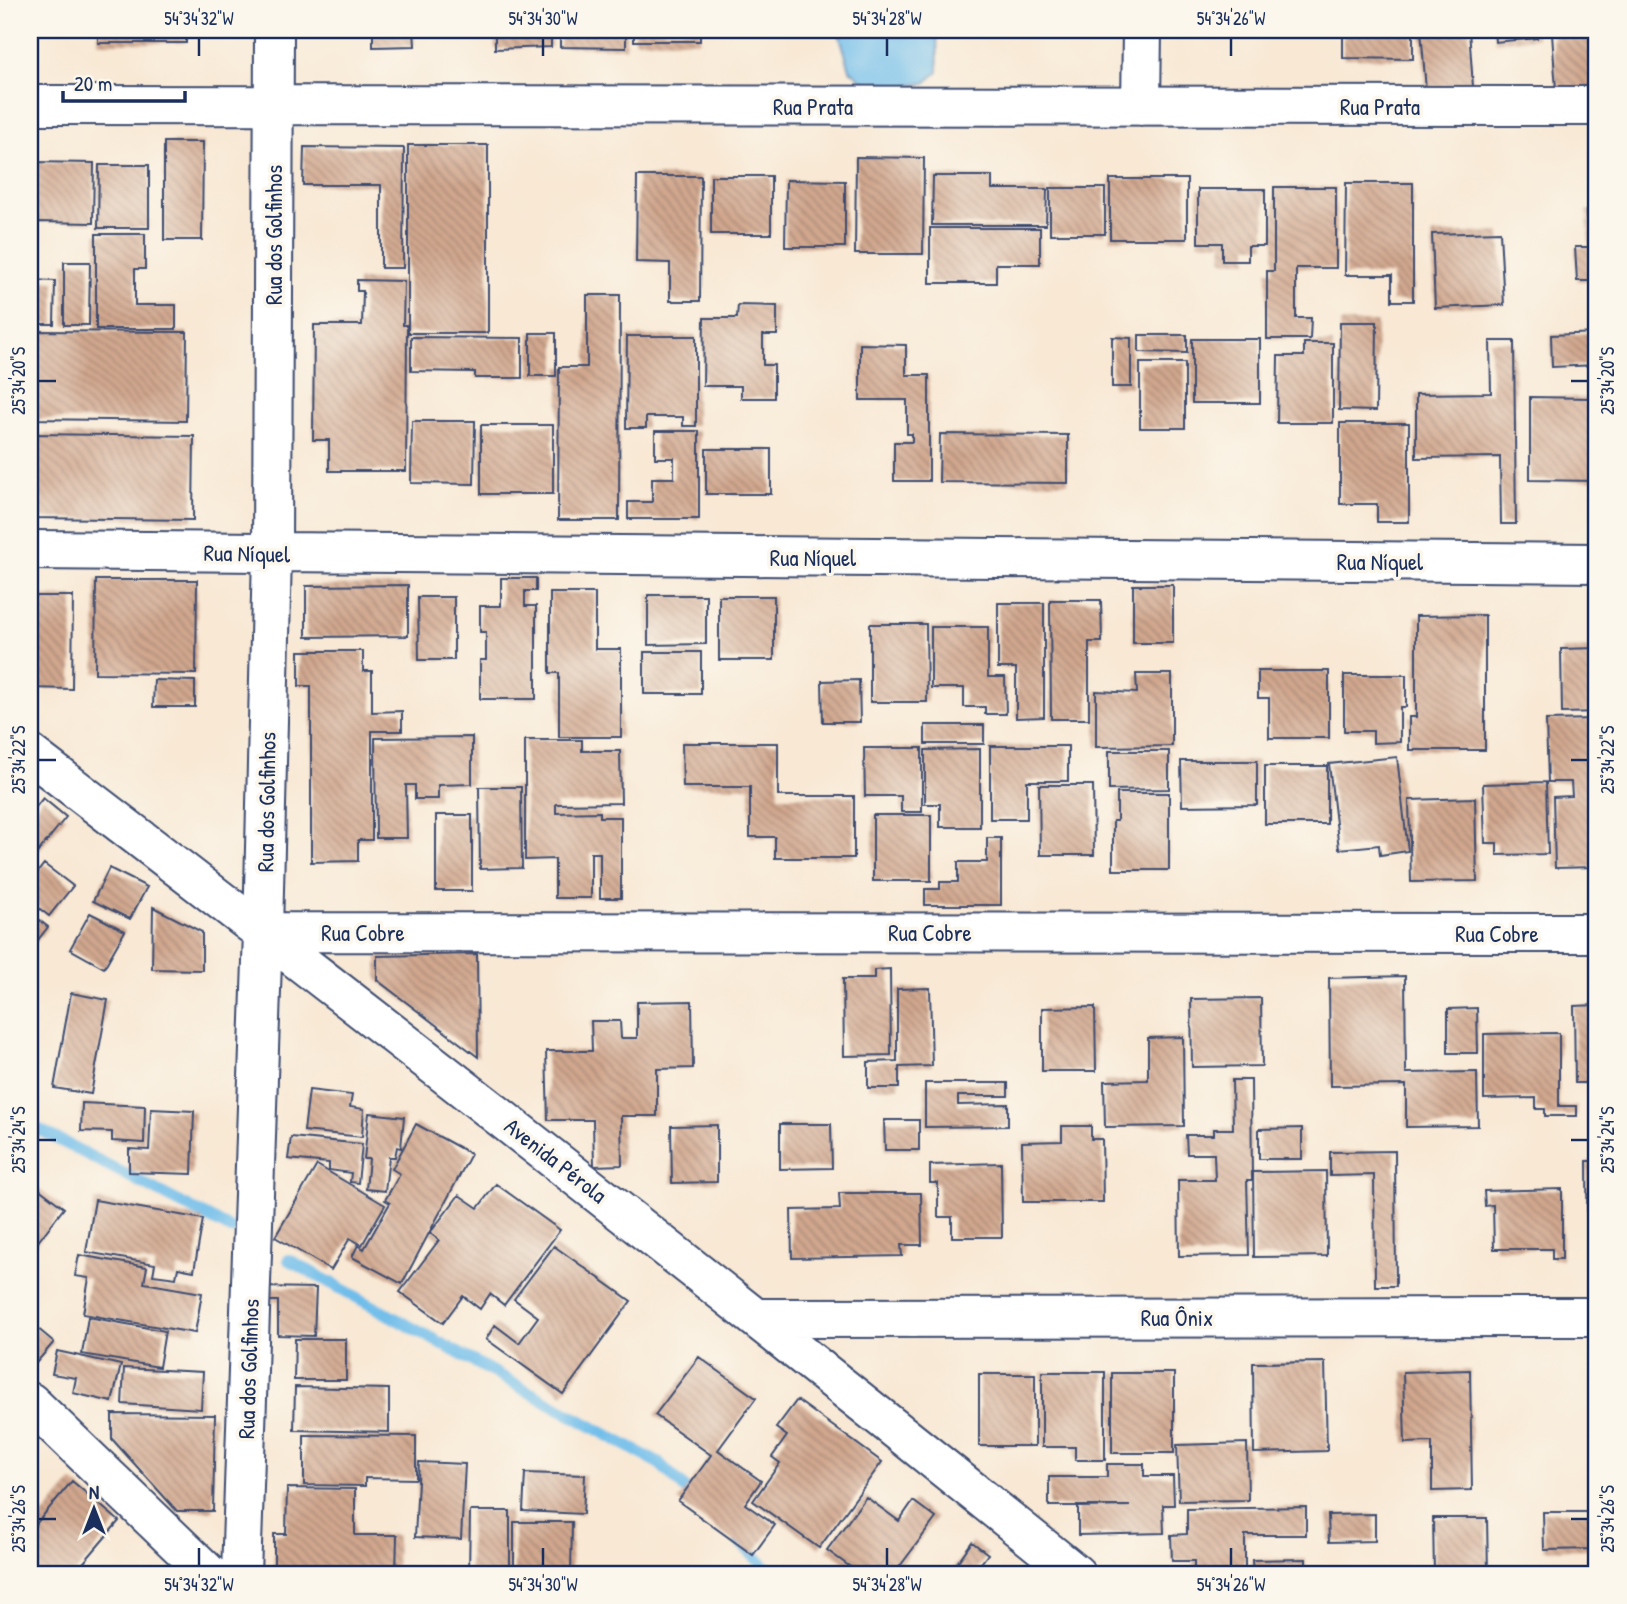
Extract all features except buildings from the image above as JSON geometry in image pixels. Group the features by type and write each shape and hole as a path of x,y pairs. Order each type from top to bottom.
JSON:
{"street":[{"name":"Rua dos Golfinhos","path":"241,1574 263,932 272,553 274,30"},
{"path":"1141,106 1142,30"},
{"name":"Rua Prata","path":"30,105 1597,106"},
{"name":"Rua Níquel","path":"30,550 1597,563"},
{"name":"Avenida Pérola","path":"30,754 263,932 757,1318 1076,1574"},
{"name":"Rua Cobre","path":"263,932 1597,933"},
{"name":"Rua Ônix","path":"757,1318 1597,1317"},
{"path":"30,1402 209,1574"}],"water":[{"path":"838,30 937,30 938,72 925,83 873,90 850,70"}],"waterway":[{"path":"30,1125 231,1229"},
{"path":"289,1260 660,1464 697,1500"},
{"path":"740,1542 772,1574"}]}
